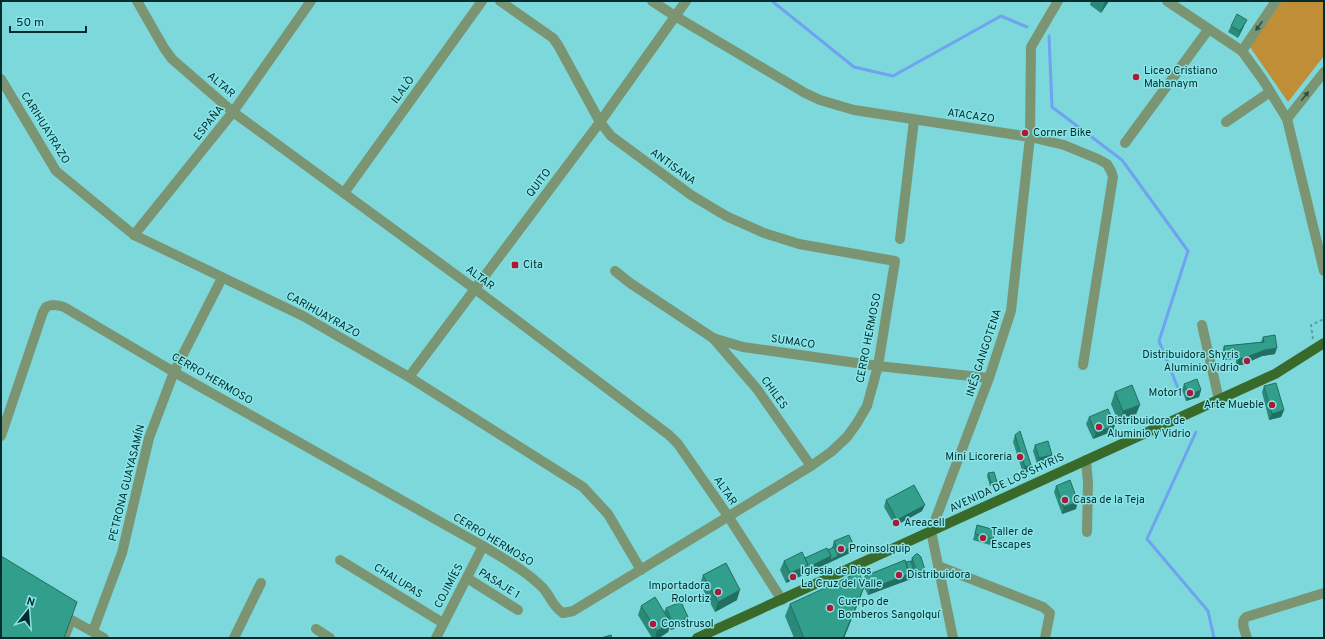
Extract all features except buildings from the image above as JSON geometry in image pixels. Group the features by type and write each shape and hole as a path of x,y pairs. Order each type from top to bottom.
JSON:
{"main road":[{"name":"AVENIDA DE LOS SHYRIS","path":"697,638 1275,374 1324,343"}],"street":[{"name":"ALTAR","path":"137,1 172,59 233,112 476,290 669,435 678,444 728,516 782,600"},
{"name":"ESPAÑA","path":"134,235 233,112 310,1"},
{"name":"ILALÒ","path":"344,193 482,1"},
{"name":"ANTISANA","path":"500,1 553,38 600,122 611,136 691,195 726,216 764,233 799,244 895,261"},
{"name":"ATACAZO","path":"652,1 805,93 820,100 854,110 1030,137 1064,145 1107,164 1111,170 1112,177 1083,366"},
{"name":"QUITO","path":"409,377 476,290 600,122 686,1"},
{"name":"INÉS GANGOTENA","path":"931,531 989,378 1011,311 1030,137 1031,47 1058,1"},
{"path":"1167,1 1242,52 1287,119 1322,252 1324,271"},
{"path":"1242,52 1276,1"},
{"path":"1125,143 1208,30"},
{"path":"1287,119 1324,72"},
{"name":"CARIHUAYRAZO","path":"1,79 56,171 134,235 303,316 409,377 583,487 608,514 641,570"},
{"path":"1226,122 1270,92"},
{"path":"900,239 914,120"},
{"name":"CERRO HERMOSO","path":"1,436 46,307 53,304 64,307 174,372 483,546 524,571 543,588 556,608 563,613 572,611 811,466 831,452 848,437 867,406 878,366 895,261"},
{"name":"SUMACO","path":"615,271 630,283 713,338 743,347 878,366 989,378"},
{"name":"PETRONA GUAYASAMÍN","path":"93,631 122,553 149,438 174,372 222,278"},
{"path":"1202,325 1219,400"},
{"name":"CHILES","path":"713,338 757,389 811,466"},
{"path":"1086,460 1088,483 1087,532"},
{"path":"931,531 953,638"},
{"name":"COJIMÍES","path":"436,638 483,546"},
{"name":"CHALUPAS","path":"340,560 443,623"},
{"path":"938,566 1043,606 1050,613 1045,638"},
{"name":"PASAJE 1","path":"467,578 518,610"},
{"path":"234,638 261,583"},
{"path":"1247,638 1243,622 1243,619 1246,617 1324,593"},
{"path":"50,608 104,638"},
{"path":"64,638 71,620"},
{"path":"316,629 330,638"}],"path":[{"path":"1314,350 1311,325 1324,319"}],"shaded area":[{"path":"1282,1 1324,1 1324,56 1288,102 1250,47"}],"waterway":[{"path":"772,1 854,67 893,76 1001,16 1027,27"},
{"path":"1049,36 1052,107 1122,160 1188,251 1159,341 1180,393"},
{"path":"1196,432 1147,539 1208,611 1214,638"}],"place":[{"name":"Liceo Cristiano Mahanaym","path":"1136,77"},
{"name":"Corner Bike","path":"1025,133"},
{"name":"Cita","path":"515,265"},
{"name":"Distribuidora Shyris Aluminio Vidrio","path":"1247,361"},
{"name":"Motor1","path":"1190,393"},
{"name":"Arte Mueble","path":"1272,405"},
{"name":"Distribuidora de Aluminio y Vidrio","path":"1099,427"},
{"name":"Mini Licoreria","path":"1020,457"},
{"name":"Casa de la Teja","path":"1065,500"},
{"name":"Areacell","path":"896,523"},
{"name":"Taller de Escapes","path":"983,538"},
{"name":"Proinsolquip","path":"841,549"},
{"name":"Distribuidora","path":"899,575"},
{"name":"Iglesia de Dios La Cruz del Valle","path":"793,577"},
{"name":"Importadora Rolortiz","path":"718,592"},
{"name":"Cuerpo de Bomberos Sangolquí","path":"830,608"},
{"name":"Construsol","path":"653,624"}]}
